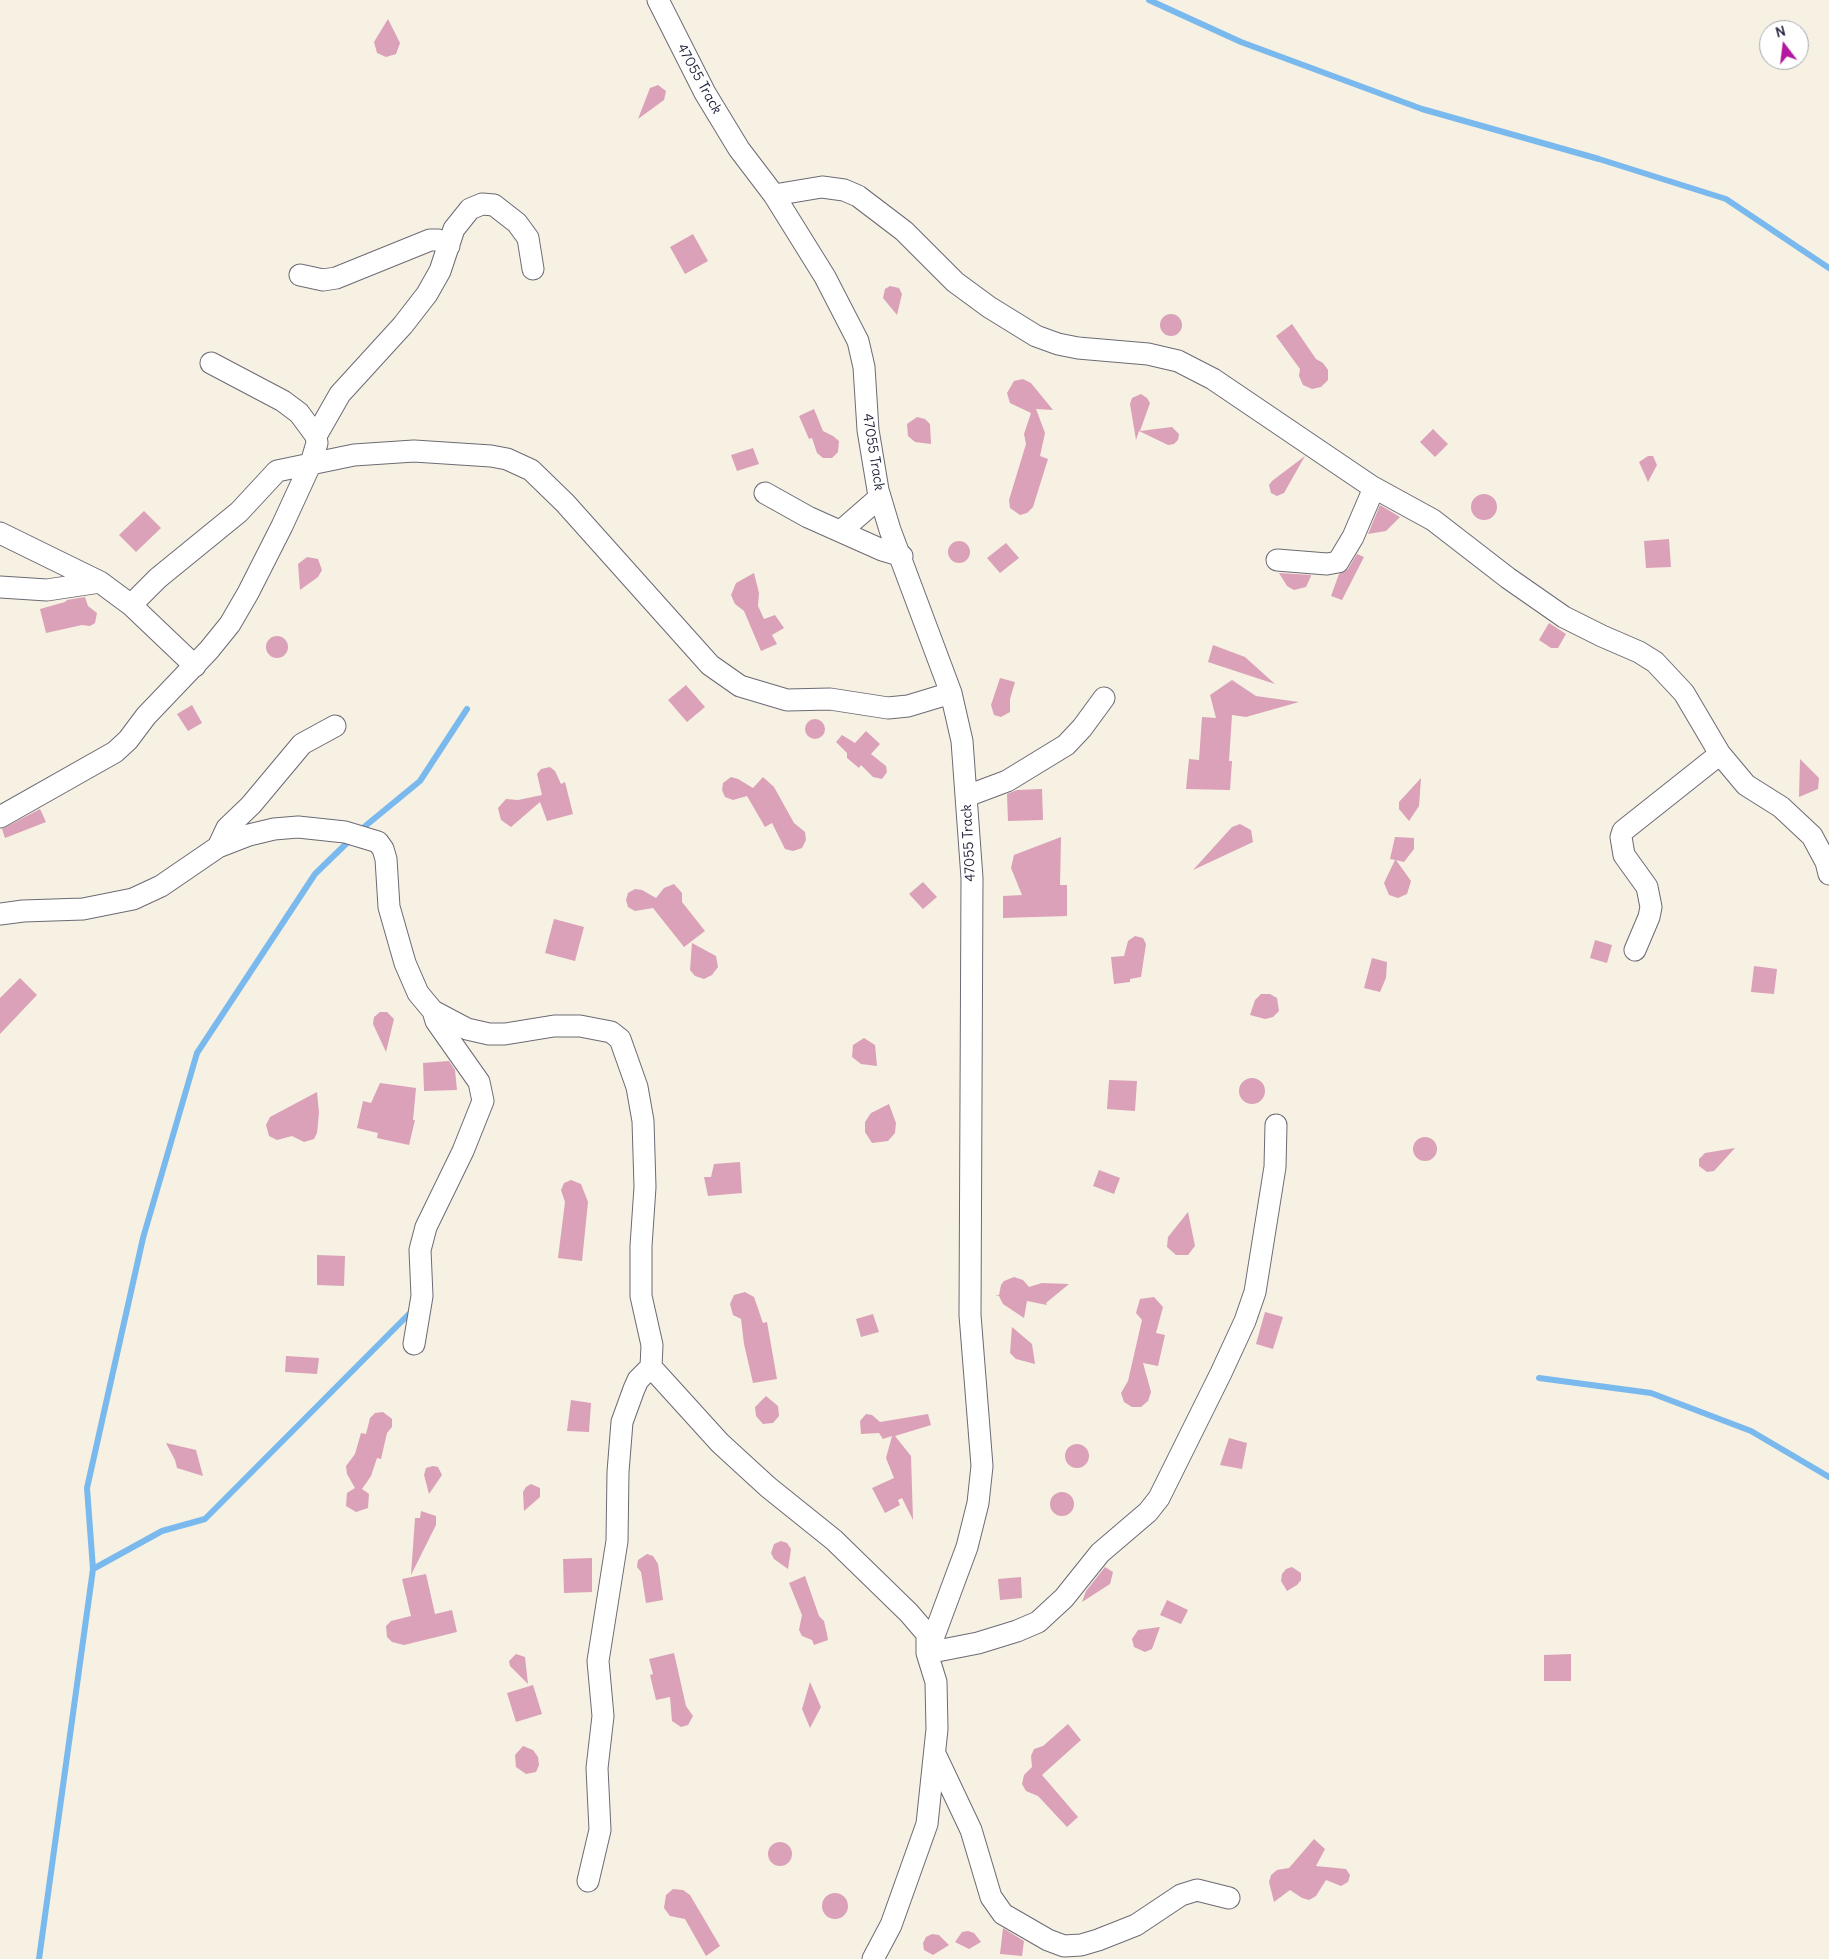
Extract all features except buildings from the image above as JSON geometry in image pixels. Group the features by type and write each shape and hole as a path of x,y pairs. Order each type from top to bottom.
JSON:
{"street":[{"name":"47055 Track","path":"658,0 710,101 739,149 774,195 825,277 858,341 864,367 868,430 880,497 890,530 902,556 951,693 962,741 972,878 970,1315 982,1466 978,1503 967,1547 927,1653"},
{"path":"774,195 822,187 844,190 858,196 904,231 956,282 1021,328 1058,344 1097,351 1148,354 1178,361 1213,379 1374,488 1433,520 1508,578 1564,617 1602,636 1630,647 1655,662 1684,693 1720,754 1746,785 1781,807 1812,836 1826,862 1829,874"},
{"path":"0,817 115,752 128,740 146,716 195,666 230,624 248,593 311,463 316,436 340,394 402,326 427,294 440,271 454,229 470,209 482,204 494,206 517,223 528,238 534,270"},
{"path":"300,275 323,280 336,278 430,240 438,240 449,246"},
{"path":"211,363 284,401 299,413 316,436"},
{"path":"131,605 158,578 239,512 277,471 354,455 414,451 507,459 531,470 565,503 710,665 740,686 787,700 830,699 888,708 908,706 951,693"},
{"path":"1278,560 1327,564 1338,562 1353,537 1374,488"},
{"path":"765,493 808,517 882,550 902,556"},
{"path":"841,532 880,497"},
{"path":"0,533 100,582 131,605 195,666"},
{"path":"0,587 47,590 100,582"},
{"path":"967,796 1007,782 1066,745 1082,728 1104,698"},
{"path":"218,847 227,828 251,805 302,744 335,726"},
{"path":"1635,950 1650,917 1651,907 1647,888 1624,855 1621,837 1624,831 1720,754"},
{"path":"0,914 13,911 83,909 133,899 161,886 218,847 249,835 274,829 298,827 346,832 378,842 386,859 389,907 405,963 418,993 433,1011 440,1027 479,1082 482,1101 463,1151 426,1228 420,1250 422,1296 414,1344"},
{"path":"433,1011 467,1030 489,1034 505,1034 554,1026 580,1026 611,1032 620,1039 637,1087 643,1121 645,1170 641,1296 652,1345 651,1367 638,1380 621,1429 617,1541 598,1661 603,1716 597,1768 600,1830 588,1881"},
{"path":"927,1653 978,1643 1017,1632 1038,1622 1064,1598 1100,1553 1148,1512 1159,1498 1225,1365 1245,1321 1255,1292 1275,1167 1276,1125"},
{"path":"651,1367 720,1442 768,1487 834,1540 927,1634 927,1653 936,1682 936,1756 927,1824 891,1925 873,1959"},
{"path":"936,1756 971,1830 994,1902 1003,1914 1048,1940 1064,1946 1082,1945 1098,1940 1136,1925 1181,1895 1197,1890 1229,1898"}],"waterway":[{"path":"1149,0 1241,42 1422,109 1599,159 1726,199 1829,268"},
{"path":"358,832 420,781 467,709"},
{"path":"39,1959 93,1569 87,1488 143,1238 197,1053 315,874 351,839"},
{"path":"93,1569 162,1531 205,1519 409,1314"},
{"path":"1539,1378 1651,1393 1751,1431 1829,1477"}]}
